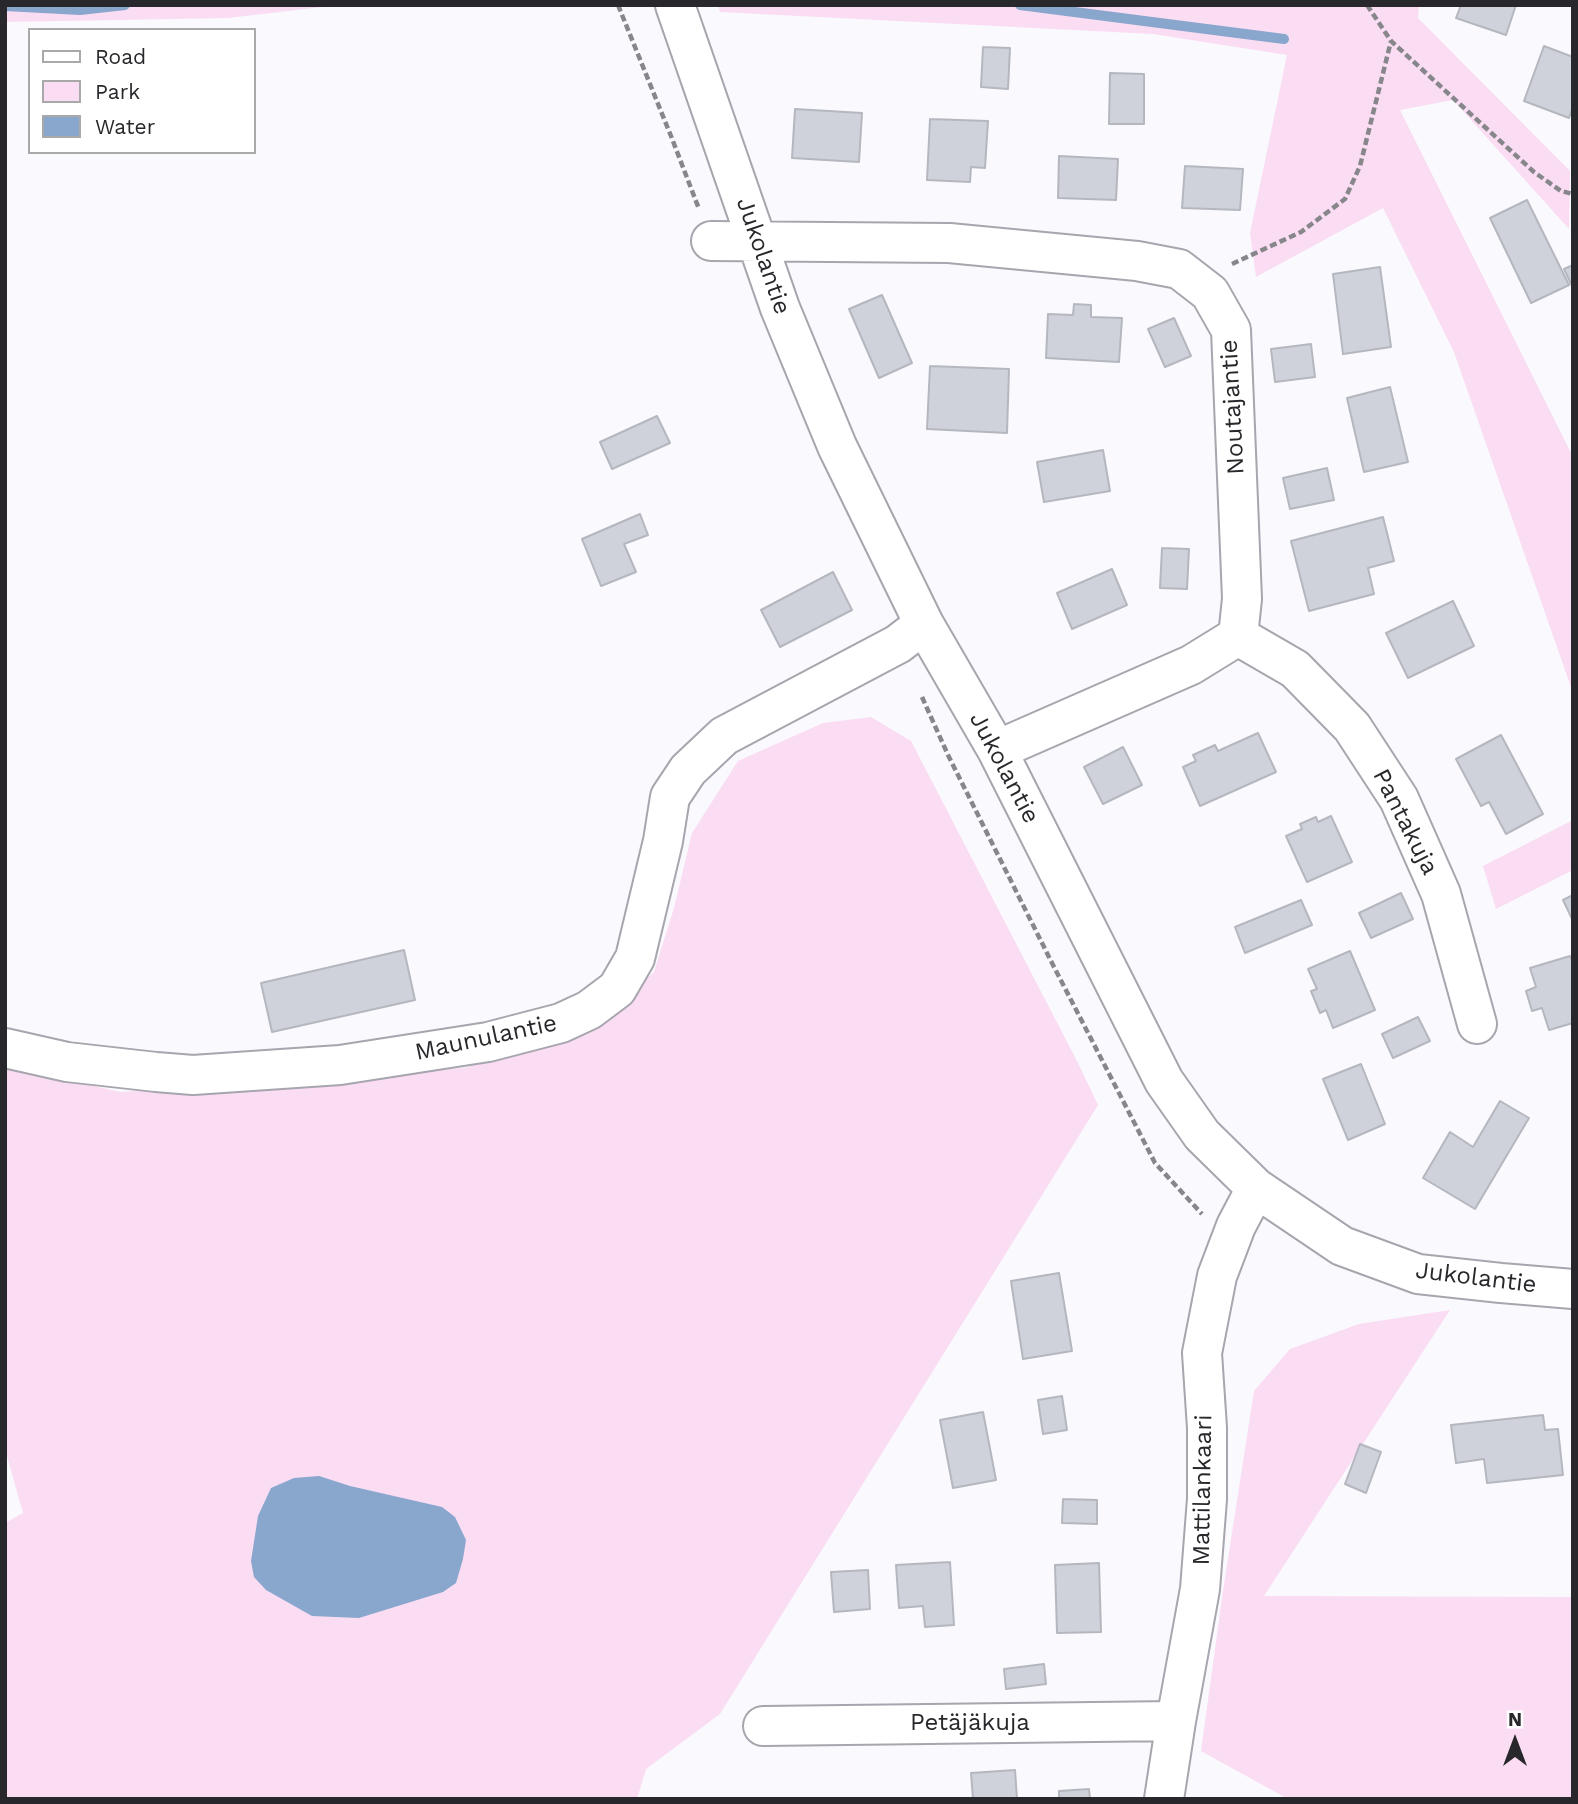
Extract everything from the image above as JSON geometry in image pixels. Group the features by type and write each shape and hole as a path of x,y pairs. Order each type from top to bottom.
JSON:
{"street":[{"name":"Jukolantie","path":"676,5 780,308 837,446 924,624 997,750 1164,1081 1202,1135 1256,1188 1342,1246 1418,1274 1573,1289"},
{"name":"Noutajantie","path":"711,241 949,243 1138,261 1179,269 1210,293 1230,330 1242,599 1238,636"},
{"name":"Maunulantie","path":"5,1048 67,1062 192,1075 340,1065 488,1042 561,1023 589,1010 617,989 635,958 663,841 670,797 688,770 724,736 898,643 924,624"},
{"path":"997,750 1191,665 1238,636"},
{"name":"Pantakuja","path":"1238,636 1294,669 1352,727 1399,799 1440,894 1476,1024"},
{"name":"Mattilankaari","path":"1164,1799 1201,1576 1207,1499 1207,1428 1202,1353 1217,1276 1236,1226 1256,1188"},
{"name":"Petäjäkuja","path":"764,1726 1176,1721"}],"path":[{"path":"1367,5 1391,41 1534,172 1561,191 1573,194"},
{"path":"1196,282 1301,232 1345,199 1360,166 1391,41"},
{"path":"1201,1224 1203,1215"}],"green space":[{"path":"5,5 340,5 228,18 5,22"},
{"path":"718,5 1419,5 1418,18 1570,171 1569,229 1453,100 1400,110 1573,457 1573,693 1454,352 1383,208 1256,277 1250,233 1287,55 1153,34 720,12"},
{"path":"871,717 911,741 1098,1105 720,1714 646,1769 637,1799 5,1799 5,1523 23,1513 5,1449 5,1069 19,1069 120,1092 464,1068 586,1032 654,972 674,908 692,833 738,761 823,723"},
{"path":"1573,820 1573,870 1496,909 1483,866"},
{"path":"1450,1310 1264,1596 1573,1597 1573,1799 1288,1799 1201,1751 1254,1391 1290,1349 1359,1324"}],"water":[{"path":"319,1476 350,1486 442,1507 455,1517 466,1540 456,1583 443,1592 359,1618 312,1616 266,1590 254,1577 251,1561 258,1516 271,1488 294,1478"}],"building":[{"path":"1461,5 1516,5 1506,35 1456,18"},
{"path":"1544,46 1573,57 1573,107 1569,118 1524,101"},
{"path":"983,47 1010,48 1008,89 981,87"},
{"path":"1110,73 1144,74 1144,124 1109,124"},
{"path":"795,109 862,113 859,162 792,158"},
{"path":"930,119 988,121 985,168 971,167 970,182 927,180"},
{"path":"1059,156 1118,159 1116,200 1058,198"},
{"path":"1185,166 1243,169 1240,210 1182,208"},
{"path":"1527,200 1569,285 1531,303 1490,218"},
{"path":"1573,265 1573,288 1564,269"},
{"path":"1380,267 1391,347 1343,354 1333,274"},
{"path":"882,295 912,363 879,378 849,309"},
{"path":"1074,304 1091,305 1091,317 1122,318 1119,362 1046,358 1048,314 1073,315"},
{"path":"1174,318 1191,356 1165,367 1148,329"},
{"path":"1311,344 1315,377 1275,382 1271,349"},
{"path":"930,366 1009,369 1007,433 927,429"},
{"path":"1390,387 1408,462 1364,472 1347,398"},
{"path":"657,416 670,443 612,469 600,442"},
{"path":"1103,450 1110,491 1044,502 1037,462"},
{"path":"1327,468 1334,500 1290,509 1283,478"},
{"path":"640,514 648,535 624,544 636,572 601,586 582,539"},
{"path":"1383,517 1394,561 1368,568 1374,594 1309,611 1291,541"},
{"path":"1162,548 1189,549 1187,589 1160,588"},
{"path":"1112,569 1127,605 1072,629 1057,593"},
{"path":"833,572 852,610 780,647 761,610"},
{"path":"1453,601 1474,646 1408,678 1386,633"},
{"path":"1258,733 1276,772 1200,806 1183,767 1196,761 1193,755 1215,745 1218,751"},
{"path":"1501,735 1543,814 1506,834 1489,802 1481,806 1456,759"},
{"path":"1123,747 1142,785 1103,804 1084,767"},
{"path":"1331,816 1352,862 1307,882 1286,836 1302,829 1300,824 1316,817 1318,822"},
{"path":"1401,893 1413,919 1371,938 1359,913"},
{"path":"1573,895 1573,921 1563,900"},
{"path":"1301,900 1312,925 1245,953 1235,927"},
{"path":"404,950 415,1000 272,1032 261,983"},
{"path":"1350,951 1375,1010 1333,1028 1326,1010 1320,1013 1311,991 1317,989 1308,969"},
{"path":"1570,956 1573,962 1573,1023 1549,1030 1542,1008 1532,1011 1526,991 1536,987 1530,968"},
{"path":"1418,1017 1430,1041 1393,1058 1382,1034"},
{"path":"1361,1064 1385,1124 1348,1140 1323,1079"},
{"path":"1500,1101 1529,1118 1475,1209 1423,1178 1450,1132 1473,1147"},
{"path":"1059,1273 1072,1351 1023,1359 1011,1281"},
{"path":"1062,1396 1067,1430 1043,1434 1038,1400"},
{"path":"983,1412 996,1480 953,1488 940,1420"},
{"path":"1543,1415 1545,1430 1558,1429 1563,1475 1487,1483 1484,1459 1456,1463 1451,1425"},
{"path":"1360,1444 1381,1452 1366,1493 1345,1484"},
{"path":"1063,1499 1097,1500 1097,1524 1062,1523"},
{"path":"950,1562 954,1625 925,1627 923,1606 899,1608 896,1565"},
{"path":"1099,1563 1101,1632 1057,1633 1055,1565"},
{"path":"868,1570 870,1609 834,1612 831,1572"},
{"path":"1044,1664 1046,1684 1006,1689 1004,1669"},
{"path":"1015,1770 1017,1799 973,1799 971,1773"},
{"path":"1089,1789 1090,1799 1059,1799 1059,1791"}],"waterway":[{"path":"5,6 80,10 125,5"},
{"path":"1020,5 1284,39"}]}
